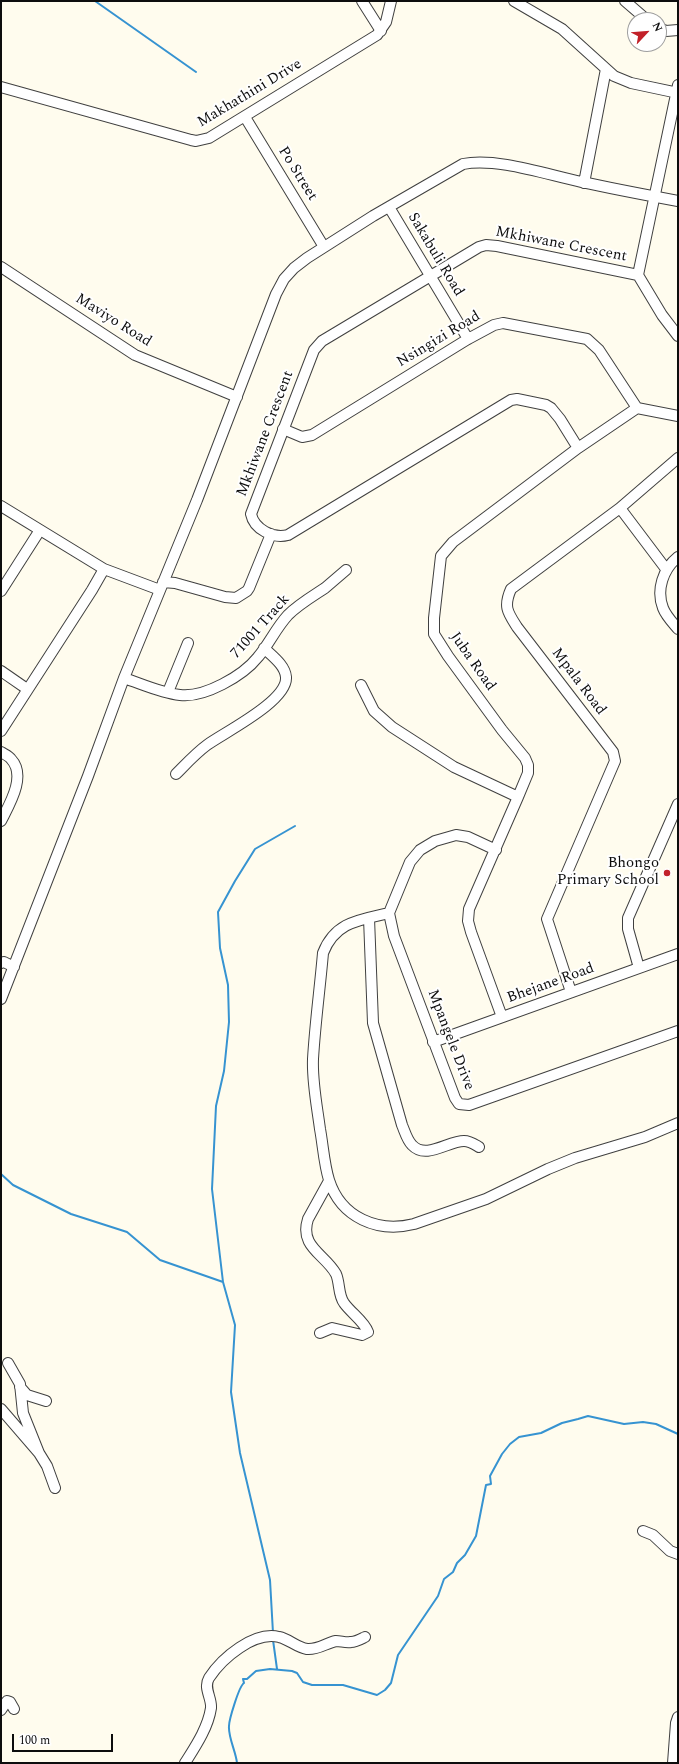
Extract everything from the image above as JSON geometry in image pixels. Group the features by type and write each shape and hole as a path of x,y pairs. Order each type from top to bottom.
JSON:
{"street":[{"path":"362,1 381,31 386,22 391,1"},
{"path":"514,1 562,29 606,69 622,80 677,90 638,275 662,315 678,336"},
{"path":"625,1 638,12"},
{"path":"667,31 678,30"},
{"name":"Makhathini Drive","path":"1,87 196,141 209,138 245,117 377,35 381,31"},
{"path":"584,183 606,69"},
{"name":"Po Street","path":"245,117 324,247"},
{"path":"1,999 88,776 124,678 237,397 262,327 284,279 298,265 324,247 463,164 472,162 492,162 584,183 678,201"},
{"name":"Sakabuli Road","path":"389,207 468,339"},
{"name":"Mkhiwane Crescent","path":"271,534 259,528 255,524 251,514 314,350 319,344 480,247 491,245 638,275"},
{"name":"Maviyo Road","path":"2,269 135,355 237,397"},
{"name":"Nsingizi Road","path":"283,430 302,437 312,435 468,339 494,325 503,323 587,340 599,350 637,408"},
{"path":"1,506 104,569 162,586 175,583 226,597 236,598 242,595 249,588 271,534 285,536 296,532 511,400 517,399 546,405 551,408 560,419 578,448"},
{"path":"637,408 678,416"},
{"name":"Juba Road","path":"502,1018 471,932 468,921 469,909 496,850 528,773 528,765 525,758 493,718 434,634 434,618 441,556 453,542 578,448 637,408"},
{"name":"Mpala Road","path":"571,992 547,919 615,761 613,752 517,627 508,612 506,603 510,589 620,508 678,458"},
{"path":"620,508 666,569"},
{"path":"1,591 40,530"},
{"path":"678,557 666,569 661,582 660,596 664,609 678,629"},
{"path":"1,731 104,569"},
{"name":"71001 Track","path":"124,678 180,695 191,694 223,684 250,665 290,614 327,587 346,570"},
{"path":"168,692 188,643"},
{"path":"176,774 207,745 258,712 283,689 286,681 284,671 264,648"},
{"path":"1,670 27,689"},
{"path":"361,685 374,711 392,727 454,767 518,797"},
{"path":"1,752 11,758 14,763 17,777 14,793 1,821"},
{"path":"639,968 628,929 628,918 678,804"},
{"path":"496,850 463,836 456,835 435,841 420,850 414,856 402,879 389,913 355,921 336,932 328,940 323,953 313,1060 316,1098 329,1181 340,1202 350,1212 365,1221 381,1227 402,1227 471,1205 575,1158 645,1137 678,1123"},
{"name":"Mpangele Drive","path":"389,913 394,936 433,1042 455,1098 459,1104 469,1105 678,1031"},
{"path":"369,918 374,1023 402,1125 408,1140 413,1146 421,1150 434,1150 463,1141 479,1146"},
{"name":"Bhejane Road","path":"433,1042 678,954"},
{"path":"1,963 4,962 14,967"},
{"path":"320,1333 332,1328 362,1335 368,1332 365,1326 343,1300 336,1275 315,1251 308,1239 306,1226 308,1219 329,1181"},
{"path":"8,1363 17,1378 20,1387 23,1413 39,1454"},
{"path":"20,1387 27,1395 46,1401"},
{"path":"1,1409 39,1454 47,1466 55,1488"},
{"path":"642,1531 653,1535 670,1551 678,1554"},
{"path":"185,1763 204,1728 211,1707 207,1687 208,1680 231,1655 246,1644 260,1636 278,1636 298,1646 313,1649 335,1641 353,1642 366,1637"},
{"path":"1,1710 7,1701 10,1702 14,1709"},
{"path":"673,1763 675,1731 678,1717"}],"waterway":[{"path":"95,1 196,72"},
{"path":"273,1633 270,1580 240,1453 231,1392 235,1325 223,1282 212,1189 216,1106 224,1071 229,1022 228,985 220,948 218,912 255,849 295,826"},
{"path":"1,1174 13,1185 71,1214 127,1232 160,1260 223,1282"},
{"path":"237,1763 230,1735 229,1723 237,1696 244,1683 243,1679 247,1679 256,1671 270,1669 292,1671 297,1673 303,1682 312,1685 343,1685 377,1695 385,1690 391,1683 398,1655 438,1596 444,1579 453,1572 457,1563 465,1555 476,1536 486,1485 491,1484 490,1476 502,1454 510,1444 519,1437 541,1433 562,1423 588,1416 624,1424 643,1422 656,1424 678,1434"},
{"path":"273,1640 277,1669"}],"place":[{"name":"Bhongo Primary School","path":"667,873"}]}
